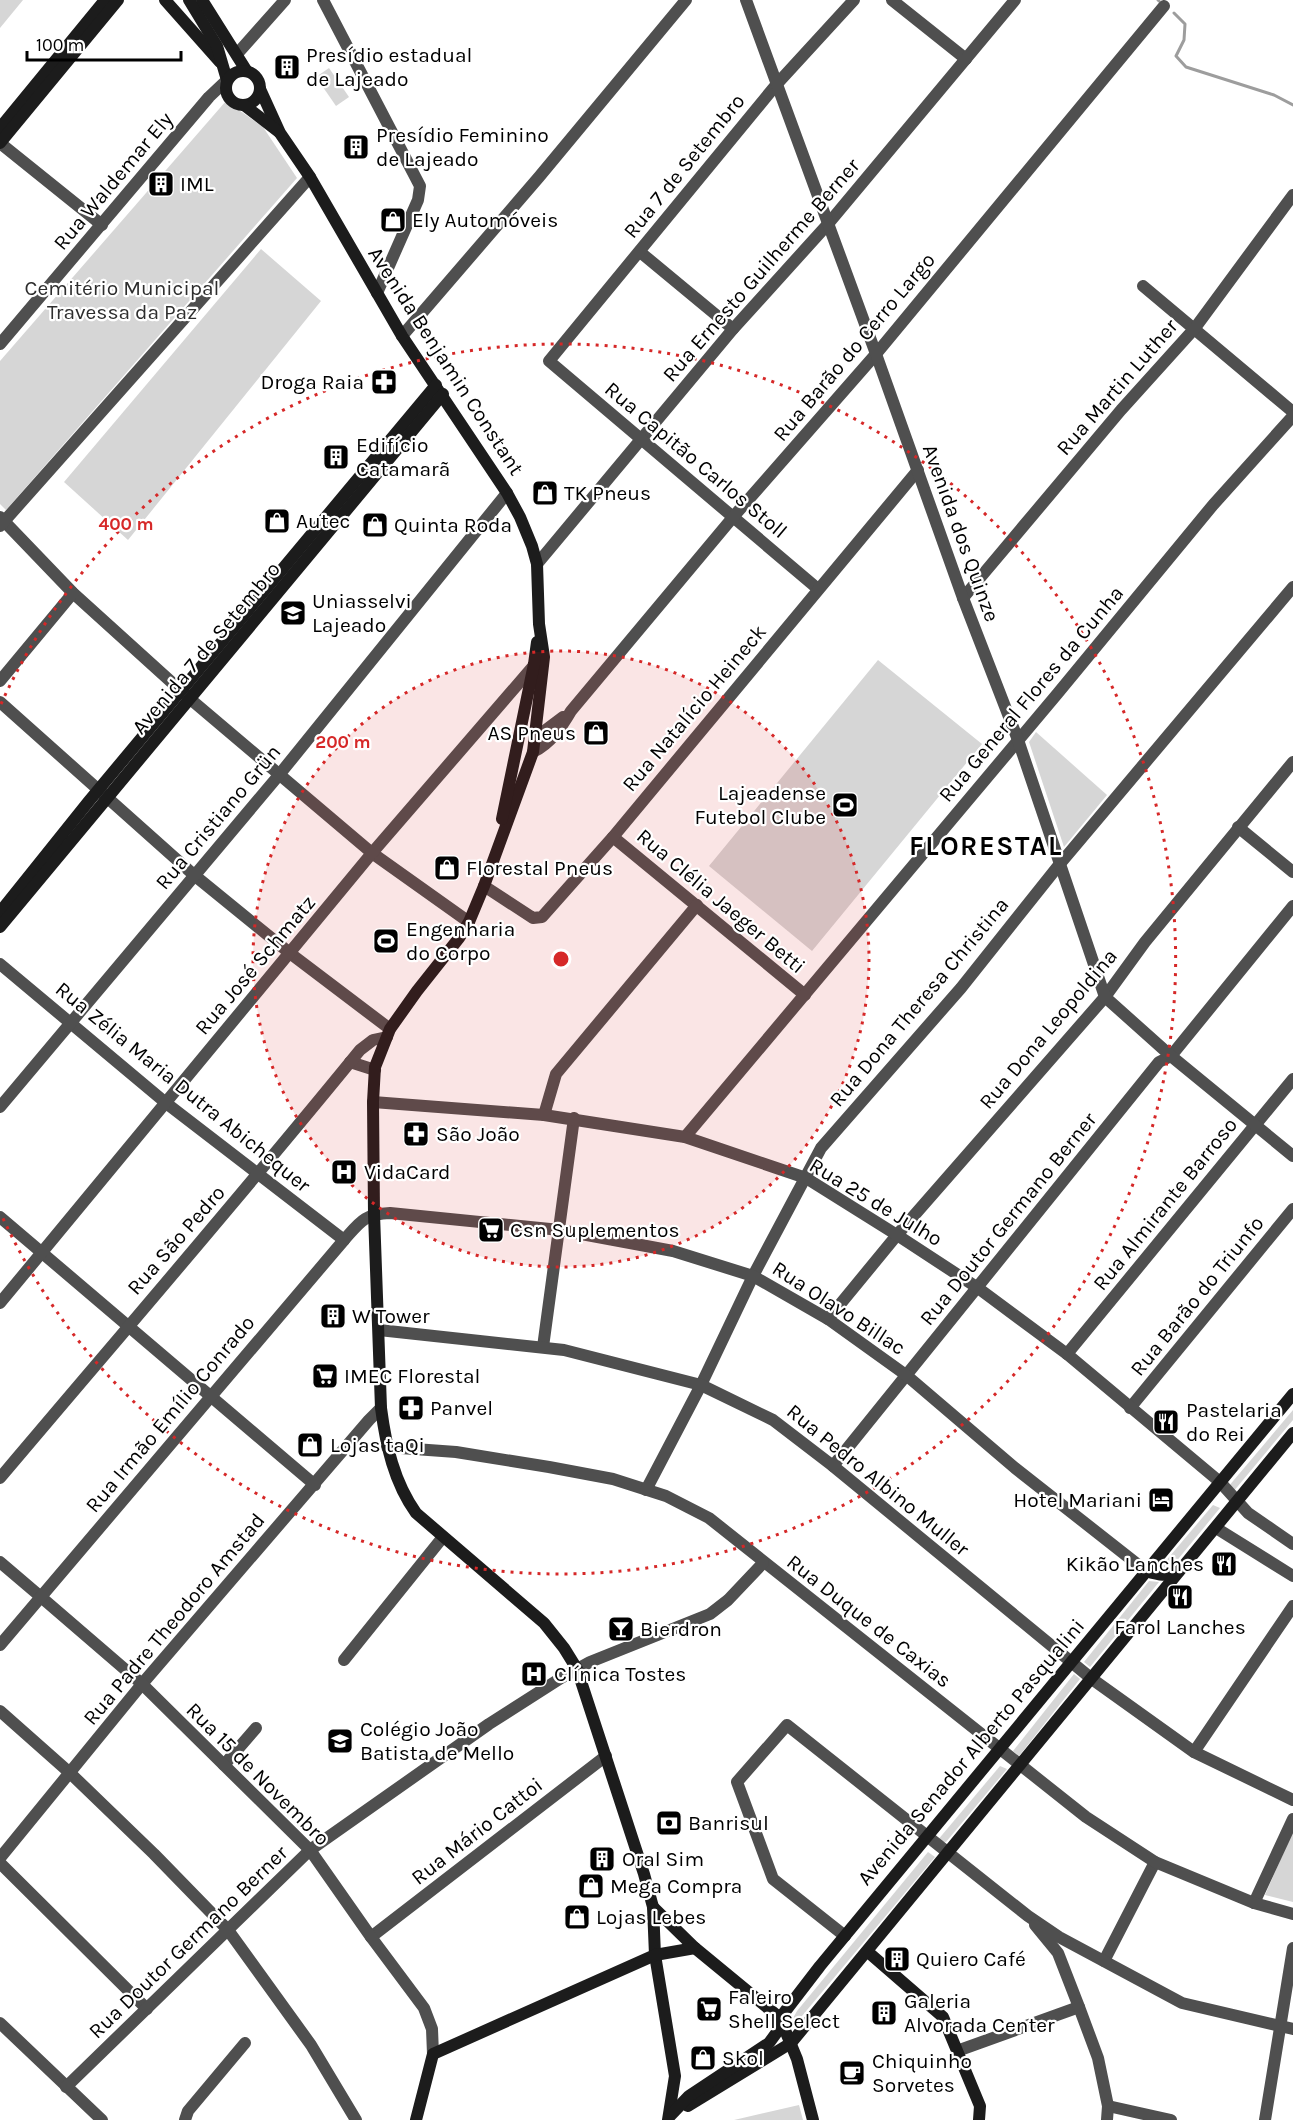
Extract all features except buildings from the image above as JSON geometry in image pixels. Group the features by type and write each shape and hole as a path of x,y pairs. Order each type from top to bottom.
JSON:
{"main road":[{"path":"0,128 105,0"},
{"path":"0,143 118,0"},
{"path":"165,0 221,63"},
{"path":"189,0 217,46 227,80 226,94 237,104 244,105 257,98 260,89 257,77 246,70 201,0"},
{"path":"227,80 237,71 246,70"},
{"name":"Avenida Benjamin Constant","path":"260,89 280,133 309,177 402,336 507,493 528,536 537,564 539,661 534,752 469,922 388,1033 375,1070 374,1214 381,1408 387,1447 397,1478 416,1513 544,1623 577,1669 644,1874 652,1907 655,1955 674,2079 670,2119"},
{"name":"Avenida Benjamin Constant","path":"244,105 280,133"},
{"name":"Avenida 7 de Setembro","path":"0,927 52,856 102,794 439,390"},
{"name":"Avenida Benjamin Constant","path":"494,859 518,743 539,661"},
{"path":"534,752 523,753 518,743 535,738"},
{"name":"Avenida 7 de Setembro","path":"0,912 52,856"},
{"name":"Avenida Senador Alberto Pasqualini","path":"670,2119 769,2043 780,2028 780,2018 844,1936 1293,1394"},
{"name":"Avenida Senador Alberto Pasqualini","path":"691,2101 791,2043 1293,1433"},
{"path":"1146,1571 1169,1576 1182,1569"},
{"path":"652,1907 695,1948 780,2018 791,2043 813,2120"},
{"path":"416,2120 433,2054 655,1955 695,1948"},
{"path":"868,1952 943,2017 980,2106 979,2120"},
{"path":"674,2079 691,2101"}],"street":[{"path":"237,54 285,0"},
{"path":"323,0 420,186 418,200 376,293"},
{"path":"402,336 539,177 686,0"},
{"name":"Avenida dos Quinze","path":"746,0 963,598 1018,740 1105,997 1293,1156"},
{"name":"Rua 7 de Setembro","path":"549,361 776,85 854,0"},
{"path":"892,0 966,59"},
{"name":"Rua Ernesto Guilherme Berner","path":"537,564 733,328 828,224 1015,0"},
{"name":"Rua Barão do Cerro Largo","path":"534,752 551,740 571,711 734,516 876,354 1164,6"},
{"name":"Rua Waldemar Ely","path":"0,344 209,97 227,80"},
{"path":"0,143 102,225"},
{"path":"309,177 1,522 73,593 279,775 372,853 469,922"},
{"name":"Rua Martin Luther","path":"963,598 1121,410 1195,328 1293,195"},
{"path":"640,252 733,328"},
{"path":"1143,286 1195,328 1293,414"},
{"name":"Rua Capitão Carlos Stoll","path":"549,361 818,589"},
{"name":"Rua General Flores da Cunha","path":"685,1137 1213,505 1293,414"},
{"name":"Rua Natalício Heineck","path":"484,886 538,919 613,837 918,470"},
{"name":"Rua Cristiano Grün","path":"0,1107 279,775 507,493"},
{"name":"Rua Dona Theresa Christina","path":"646,1490 701,1385 753,1276 821,1148 961,988 1059,866 1293,587"},
{"path":"0,681 73,593"},
{"name":"Rua José Schmatz","path":"0,1303 291,954 372,853 539,661"},
{"path":"0,702 194,875 388,1033"},
{"name":"Rua Barão do Cerro Largo","path":"535,738 571,711"},
{"name":"Rua Dona Leopoldina","path":"828,1319 897,1234 1105,997 1145,942 1293,762"},
{"path":"1238,827 1293,872"},
{"name":"Rua Clélia Jaeger Betti","path":"613,837 805,995"},
{"path":"544,1115 556,1074 697,905"},
{"name":"Rua Doutor Germano Berner","path":"833,1466 1160,1062 1172,1056 1293,906"},
{"name":"Rua Zélia Maria Dutra Abichequer","path":"0,964 166,1103 344,1240"},
{"name":"Rua São Pedro","path":"0,1478 259,1174 360,1050 373,1040 388,1033"},
{"path":"350,1062 375,1070"},
{"name":"Rua Almirante Barroso","path":"1067,1354 1293,1078"},
{"name":"Rua 25 de Julho","path":"373,1102 574,1118 685,1137 806,1178 897,1234 978,1288 1067,1354 1220,1482 1248,1513 1293,1545"},
{"path":"543,1347 574,1118"},
{"name":"Rua Barão do Triunfo","path":"1130,1408 1293,1209"},
{"name":"Rua Olavo Billac","path":"374,1214 390,1213 560,1230 673,1251 753,1276 828,1319 906,1375 1015,1467 1146,1571"},
{"name":"Rua Irmão Emílio Conrado","path":"0,1645 344,1240 359,1223 374,1214"},
{"path":"0,1217 315,1485"},
{"name":"Rua Pedro Albino Muller","path":"379,1330 564,1350 701,1385 774,1420 1092,1678 1194,1752 1293,1800"},
{"name":"Rua Padre Theodoro Amstad","path":"0,1861 142,1684 381,1408"},
{"name":"Rua Duque de Caxias","path":"387,1447 456,1452 613,1479 666,1496 709,1518 1086,1817 1155,1862 1254,1903 1293,1914"},
{"path":"1216,1528 1293,1576"},
{"path":"345,1660 443,1537"},
{"name":"Rua 15 de Novembro","path":"0,1562 142,1684 310,1850 424,2008 432,2029 433,2054"},
{"name":"Rua Doutor Germano Berner","path":"66,2087 310,1850 489,1724 577,1669 710,1614 728,1600 763,1563"},
{"path":"1194,1752 1293,1606"},
{"path":"0,1711 70,1773 228,1930 311,2045 356,2120"},
{"path":"844,1936 773,1879 737,1782 787,1725 1028,1916 1061,1949 1066,1978 1098,2058 1108,2106 1107,2120"},
{"path":"224,1765 256,1728"},
{"name":"Rua Mário Cattoi","path":"371,1937 606,1756"},
{"path":"1254,1903 1293,1819"},
{"path":"0,1861 147,2009"},
{"path":"1104,1961 1155,1862"},
{"path":"1265,2120 1287,2028 1293,1948"},
{"path":"1061,1949 1088,1953 1182,2003 1287,2028"},
{"path":"957,2051 1079,2007"},
{"path":"0,2024 102,2120"},
{"path":"184,2120 188,2111 245,2043"},
{"path":"1108,2106 1170,2120"}],"green space":[{"path":"0,0 23,0 0,28"},
{"path":"329,68 349,97 336,106 316,77"},
{"name":"Cemitério Municipal Travessa da Paz","path":"226,101 263,127 297,178 6,510 0,504 0,361"},
{"path":"261,249 321,301 128,540 64,482"},
{"name":"Lajeadense Futebol Clube","path":"878,660 982,744 812,951 709,866"},
{"path":"1036,732 1107,795 1064,847 1029,742"},
{"path":"1293,1410 1293,1420 1233,1492 1228,1487"},
{"path":"1213,1505 1220,1508 1170,1569 1159,1569"},
{"path":"1149,1581 1159,1582 1090,1667 1084,1662"},
{"path":"1074,1674 1080,1679 1019,1756 1013,1751"},
{"path":"1000,1766 1007,1769 946,1842 937,1841"},
{"path":"1293,1831 1293,1902 1265,1895"},
{"path":"928,1852 935,1857 802,2016 788,2027 797,2011"},
{"path":"799,2105 803,2120 734,2120"}],"waterway":[{"path":"1174,13 1185,24 1184,40 1176,56 1186,67 1274,95 1293,105"}],"place":[{"name":"Presídio estadual de Lajeado","path":"287,67"},
{"name":"Presídio Feminino de Lajeado","path":"356,147"},
{"name":"IML","path":"161,184"},
{"name":"Ely Automóveis","path":"393,220"},
{"name":"Droga Raia","path":"384,382"},
{"name":"Edifício Catamarã","path":"336,457"},
{"name":"TK Pneus","path":"545,493"},
{"name":"Autec","path":"277,521"},
{"name":"Quinta Roda","path":"375,525"},
{"name":"Uniasselvi Lajeado","path":"293,613"},
{"name":"AS Pneus","path":"596,733"},
{"name":"Lajeadense Futebol Clube","path":"845,805"},
{"name":"Florestal Pneus","path":"447,868"},
{"name":"Engenharia do Corpo","path":"386,941"},
{"name":"São João","path":"416,1134"},
{"name":"VidaCard","path":"344,1172"},
{"name":"Csn Suplementos","path":"491,1230"},
{"name":"W Tower","path":"333,1316"},
{"name":"IMEC Florestal","path":"325,1376"},
{"name":"Panvel","path":"411,1408"},
{"name":"Pastelaria do Rei","path":"1166,1422"},
{"name":"Lojas taQi","path":"310,1445"},
{"name":"Hotel Mariani","path":"1161,1500"},
{"name":"Kikão Lanches","path":"1224,1564"},
{"name":"Farol Lanches","path":"1180,1597"},
{"name":"Bierdron","path":"621,1629"},
{"name":"Clínica Tostes","path":"534,1674"},
{"name":"Colégio João Batista de Mello","path":"340,1741"},
{"name":"Banrisul","path":"669,1823"},
{"name":"Oral Sim","path":"602,1859"},
{"name":"Mega Compra","path":"591,1886"},
{"name":"Lojas Lebes","path":"577,1917"},
{"name":"Quiero Café","path":"897,1959"},
{"name":"Faleiro Shell Select","path":"709,2009"},
{"name":"Galeria Alvorada Center","path":"884,2013"},
{"name":"Skol","path":"703,2058"},
{"name":"Chiquinho Sorvetes","path":"852,2073"}],"district":[{"name":"FLORESTAL","path":"986,846"}]}
